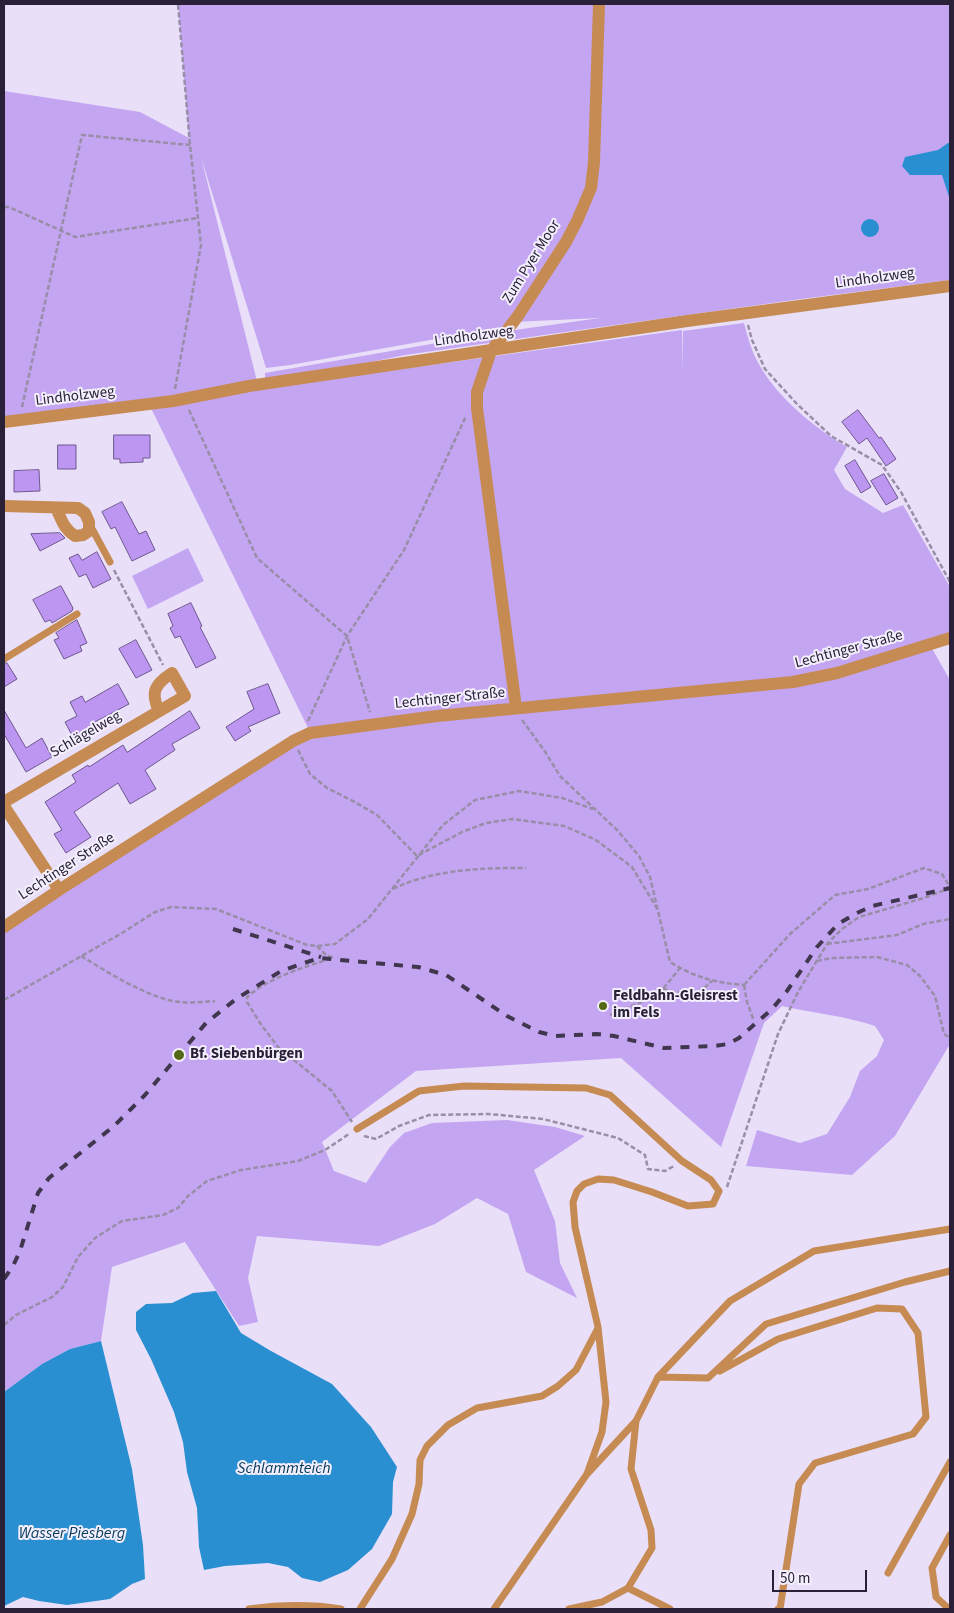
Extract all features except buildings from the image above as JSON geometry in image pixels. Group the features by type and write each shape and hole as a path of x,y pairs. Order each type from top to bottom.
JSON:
{"street":[{"name":"Zum Pyer Moor","path":"516,708 477,408 477,392 491,351 518,316 566,242 591,188 594,162 599,4"},
{"name":"Lindholzweg","path":"4,422 178,401 249,386 950,286"},
{"path":"4,506 78,508 85,513 89,522 89,531 83,535 75,536 68,532 62,524 56,508"},
{"name":"Lechtinger Straße","path":"4,927 293,740 310,732 516,708 793,682 837,673 950,638"},
{"name":"Schlägelweg","path":"4,802 185,696 172,673 168,676"},
{"path":"159,711 154,700 155,688 161,680 168,676"},
{"path":"4,806 59,890"}],"lane":[{"path":"89,522 110,562"},
{"path":"4,659 77,614"},
{"path":"357,1129 419,1091 464,1086 586,1088 610,1095 682,1161 711,1180 719,1191 713,1204 688,1206 614,1180 598,1179 584,1184 577,1191 573,1202 575,1227 598,1327 606,1402 602,1432 587,1474"},
{"path":"494,1609 587,1474 636,1421 658,1377 730,1301 814,1251 950,1229"},
{"path":"708,1378 766,1324 905,1282 950,1271"},
{"path":"658,1377 708,1378 778,1339 877,1308 902,1309 918,1333 926,1418 913,1434 815,1463 799,1484 780,1609 778,1609"},
{"path":"360,1609 392,1559 412,1514 418,1484 420,1460 427,1446 448,1425 477,1408 542,1396 558,1386 576,1370 598,1327"},
{"path":"569,1609 602,1602 628,1588 652,1548 651,1530 631,1469 636,1421"},
{"path":"888,1573 950,1462"},
{"path":"949,1609 936,1597 932,1568 950,1534"},
{"path":"628,1588 670,1609"},
{"path":"249,1609 269,1606 326,1606 341,1609"}],"path":[{"path":"178,4 201,245 178,401 258,558 347,636 373,724"},
{"path":"20,419 82,136 190,145"},
{"path":"4,207 10,207 75,237 198,218"},
{"path":"745,314 752,340 766,369 797,404 831,436 882,465 901,492 950,582"},
{"path":"316,723 306,724 347,636 404,550 477,392"},
{"path":"110,562 168,676"},
{"path":"516,708 517,713 560,776 618,831 639,856 650,877 670,962 712,981 744,985"},
{"path":"293,740 310,774 326,788 353,800 377,815 417,856"},
{"path":"4,1000 122,933 155,912 171,907 216,909 307,945 334,944 368,919 443,825 474,800 519,791 562,798 593,809"},
{"path":"417,856 462,832 486,823 512,819 564,826 596,840 632,866 658,910"},
{"path":"391,890 406,882 421,878 478,868 526,868"},
{"path":"719,1191 728,1187 778,1034 798,992 827,944 842,929 859,917 933,895 950,887 942,874 924,868 868,889 835,895 790,934 744,985"},
{"path":"827,944 897,935 923,924 950,919"},
{"path":"317,946 325,954 333,958 297,970 270,983 247,997 247,1002 278,1047 332,1091 363,1136 376,1140 399,1126 429,1115 489,1114 543,1119 618,1138 645,1155 648,1169 665,1171 682,1161"},
{"path":"81,956 121,980 169,1000 215,1001"},
{"path":"815,961 831,958 877,957 907,965 920,976 935,996 944,1034 950,1038"},
{"path":"610,1015 644,1002 663,989 680,968"},
{"path":"663,989 695,996 712,981"},
{"path":"744,985 747,1002 754,1022"},
{"path":"4,1326 16,1315 52,1297 63,1288 78,1257 95,1238 122,1221 162,1215 178,1208 188,1196 207,1181 241,1170 298,1161 326,1150 357,1129"}],"shaded area":[{"path":"178,4 950,4 950,280 405,355 321,372 265,379 265,373 494,333 600,318 512,322 503,327 266,368 201,157 259,389 682,330 683,374 683,331 744,323 757,361 777,390 811,422 847,447 834,470 845,489 883,513 903,505 950,587 950,638 930,645 950,680 950,1044 895,1136 852,1175 746,1166 757,1130 800,1143 827,1134 850,1097 860,1071 877,1056 884,1040 875,1026 853,1020 782,1006 764,1023 721,1147 621,1058 416,1071 322,1142 334,1171 366,1183 390,1147 404,1133 432,1123 507,1120 555,1127 585,1136 534,1170 555,1221 560,1263 577,1298 526,1272 508,1214 477,1198 435,1224 379,1246 257,1236 248,1278 258,1322 239,1326 185,1242 112,1267 101,1341 70,1349 42,1364 4,1392 4,927 310,732 149,404 4,423 4,91 140,112 189,138"},
{"path":"188,548 204,581 148,609 132,576"}],"water":[{"path":"950,143 950,200 942,175 910,175 902,166 905,157 938,150"},
{"path":"866,219 874,219 879,224 877,235 866,237 861,232 861,224"},
{"name":"Schlammteich","path":"216,1291 241,1333 332,1384 371,1427 397,1467 393,1482 392,1514 372,1549 348,1570 320,1582 302,1578 288,1567 268,1563 225,1566 204,1570 199,1547 197,1508 187,1472 183,1442 174,1412 136,1330 136,1312 146,1304 172,1303 193,1293"},
{"name":"Wasser Piesberg","path":"101,1341 132,1469 143,1545 145,1579 132,1584 110,1599 67,1605 23,1597 4,1606 4,1392 42,1364 70,1349"}],"railway":[{"path":"4,1279 20,1251 38,1193 49,1178 114,1126 145,1095 206,1023 236,999 281,971 319,958 418,967 446,975 507,1016 539,1032 556,1036 597,1034 614,1036 664,1048 714,1046 728,1044 739,1038 772,1009 787,991 817,947 838,924 872,906 950,888"},
{"path":"233,929 321,957"}],"place":[{"name":"Feldbahn-Gleisrest im Fels","path":"603,1006"},
{"name":"Bf. Siebenbürgen","path":"179,1055"}]}
